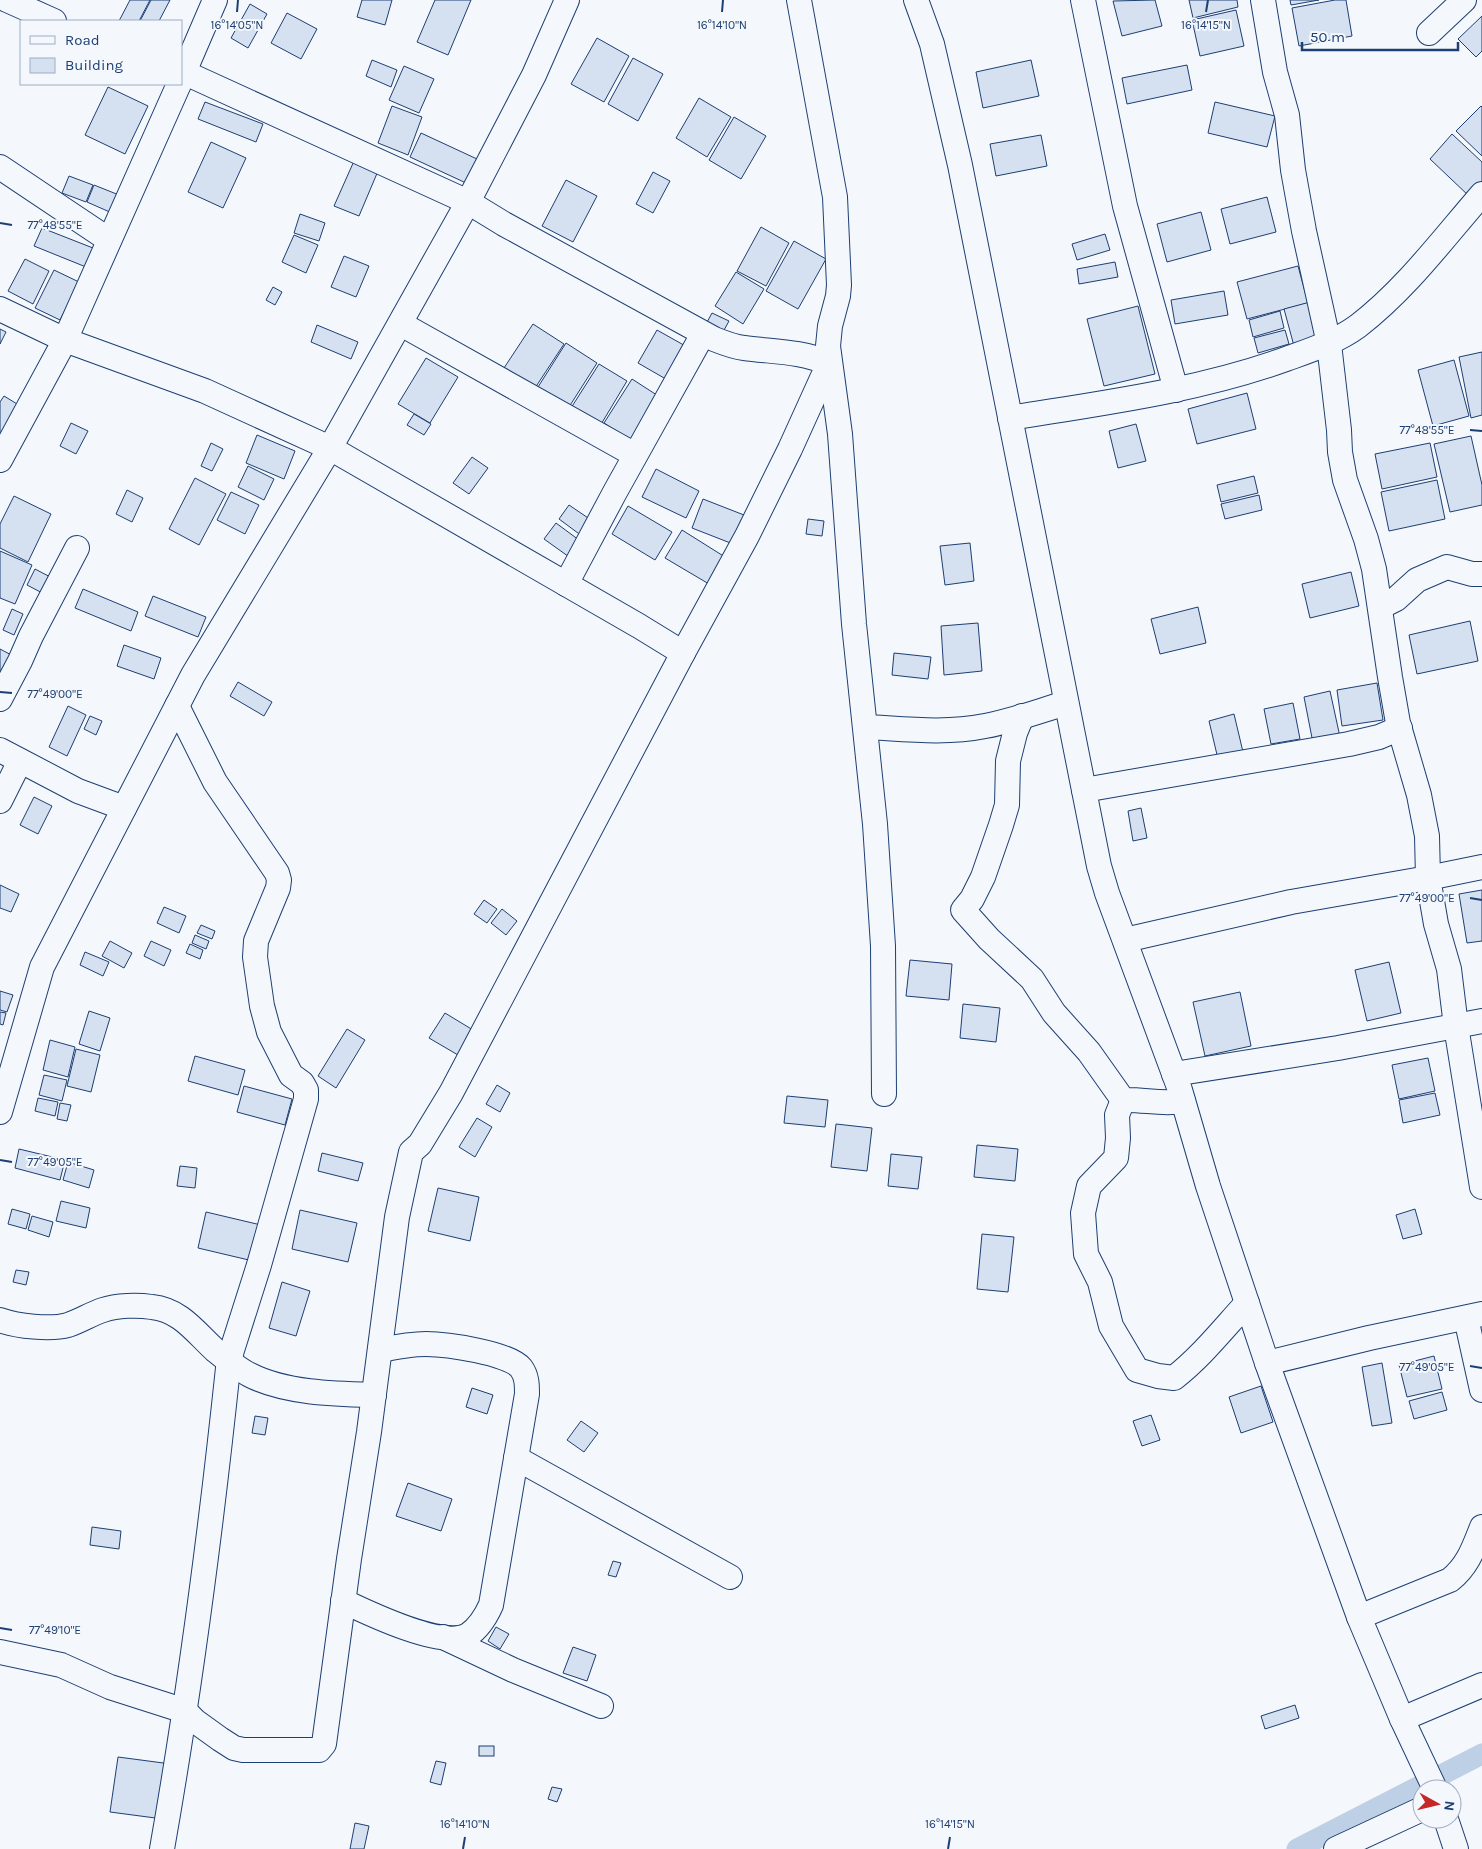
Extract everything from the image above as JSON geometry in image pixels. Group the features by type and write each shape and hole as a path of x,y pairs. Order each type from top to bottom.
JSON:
{"street":[{"path":"8,0 52,20"},
{"path":"182,74 215,0"},
{"path":"0,1112 42,967 198,667 330,448 468,202 534,75 567,0"},
{"path":"799,0 836,204 839,285 828,338 829,363 840,434 854,624 875,824 882,946 884,1094"},
{"path":"916,0 932,44 960,165 1066,703 1099,866 1107,894 1174,1074 1208,1186 1267,1363 1359,1617 1403,1722 1430,1779"},
{"path":"1083,0 1125,206 1176,390"},
{"path":"1263,0 1275,72 1287,115 1293,170 1304,231 1329,344 1340,452 1345,480 1374,569 1390,677 1400,728 1414,774 1427,836 1428,878 1436,924 1449,969 1456,1026 1482,1187"},
{"path":"1429,32 1464,0"},
{"path":"182,76 468,202 504,224 703,334 737,347 806,354 829,363"},
{"path":"0,460 65,340 177,85"},
{"path":"0,167 109,240"},
{"path":"1010,418 1176,390 1256,370 1329,344 1356,326 1404,285 1482,194"},
{"path":"0,309 65,340 205,391 330,448 683,653"},
{"path":"401,324 635,455"},
{"path":"566,584 703,334"},
{"path":"0,1652 61,1665 102,1684 186,1711 201,1725 238,1750 319,1750 324,1744 374,1395 397,1217 411,1152 420,1144 451,1093 760,510 829,363"},
{"path":"0,699 77,548"},
{"path":"1380,607 1396,599 1417,580 1447,567 1472,574 1482,574"},
{"path":"866,727 920,730 957,730 984,727 1066,703"},
{"path":"162,1849 186,1711 215,1493 229,1362 306,1099 306,1090 302,1083 290,1075 269,1032 262,1006 255,957 256,942 278,888 279,880 277,873 215,782 177,706"},
{"path":"1022,716 1015,733 1008,762 1007,805 1002,825 983,877 972,899 963,910 982,932 1032,979 1054,1012 1089,1052 1123,1100"},
{"path":"1084,790 1349,744 1379,737 1400,728"},
{"path":"0,801 10,755 78,791 124,808"},
{"path":"1124,940 1291,902 1482,867"},
{"path":"1174,1074 1482,1021"},
{"path":"1123,1100 1139,1099 1172,1103 1183,1101"},
{"path":"1123,1100 1117,1115 1118,1138 1116,1158 1089,1186 1083,1213 1086,1254 1100,1282 1111,1326 1125,1352 1137,1370 1174,1378 1205,1351 1247,1303"},
{"path":"0,1320 14,1324 58,1327 69,1325 105,1309 152,1306 166,1309 176,1314 229,1362 249,1375 276,1386 346,1394 374,1395"},
{"path":"1267,1363 1369,1338 1474,1316 1482,1390"},
{"path":"380,1350 424,1344 443,1345 494,1355 514,1362 522,1369 527,1383 527,1394 492,1605 478,1626 466,1636 443,1637"},
{"path":"516,1458 730,1577"},
{"path":"1359,1617 1450,1580 1461,1572 1471,1555 1482,1527"},
{"path":"343,1601 384,1621 443,1637 513,1670 602,1706"},
{"path":"1403,1722 1482,1685"},
{"path":"1336,1849 1412,1814"},
{"path":"1449,1829 1456,1849"}],"building":[{"path":"130,0 150,0 140,20 120,20"},
{"path":"151,0 170,0 160,20 141,20"},
{"path":"362,0 392,0 385,25 357,17"},
{"path":"435,0 471,0 448,55 417,42"},
{"path":"1155,0 1162,26 1122,36 1113,1"},
{"path":"1189,0 1237,0 1238,7 1193,18"},
{"path":"1290,0 1319,0 1291,5"},
{"path":"1335,0 1346,0 1352,36 1299,46 1292,8"},
{"path":"250,4 267,14 248,48 231,38"},
{"path":"1236,10 1244,46 1200,56 1192,20"},
{"path":"287,13 317,29 301,59 271,43"},
{"path":"1482,16 1482,51 1476,57 1458,39"},
{"path":"597,38 629,56 604,102 571,84"},
{"path":"633,58 663,74 638,121 608,104"},
{"path":"372,60 397,70 391,87 366,76"},
{"path":"1031,60 1039,96 983,108 976,72"},
{"path":"1187,65 1192,90 1127,104 1122,78"},
{"path":"404,66 434,79 419,113 389,100"},
{"path":"108,87 148,106 125,154 85,135"},
{"path":"699,98 731,117 707,157 676,138"},
{"path":"205,102 263,124 256,142 198,119"},
{"path":"1215,102 1275,116 1267,147 1208,133"},
{"path":"392,106 422,117 408,155 378,143"},
{"path":"1482,107 1482,156 1456,131"},
{"path":"734,117 766,136 741,179 709,160"},
{"path":"421,133 477,159 466,183 410,157"},
{"path":"1452,134 1482,162 1482,184 1470,197 1430,159"},
{"path":"1041,135 1047,166 996,176 990,144"},
{"path":"211,142 246,158 223,208 188,192"},
{"path":"354,161 378,171 359,216 334,206"},
{"path":"653,172 670,181 653,213 636,204"},
{"path":"69,176 93,185 86,202 62,193"},
{"path":"566,180 597,196 573,242 542,226"},
{"path":"94,185 119,195 112,213 87,202"},
{"path":"1267,197 1276,232 1230,244 1221,209"},
{"path":"1201,212 1211,250 1167,262 1157,224"},
{"path":"300,214 325,223 319,241 294,233"},
{"path":"761,227 789,243 766,286 737,271"},
{"path":"42,228 93,248 86,267 34,246"},
{"path":"1105,234 1110,250 1077,260 1072,244"},
{"path":"294,235 318,245 306,273 282,262"},
{"path":"794,241 826,259 798,309 766,291"},
{"path":"344,256 369,266 356,297 331,287"},
{"path":"25,259 49,271 33,304 8,291"},
{"path":"1115,262 1118,277 1079,284 1077,269"},
{"path":"1298,266 1308,303 1247,319 1237,282"},
{"path":"54,270 79,282 60,320 35,308"},
{"path":"736,272 764,289 743,324 715,306"},
{"path":"273,287 282,292 275,305 266,300"},
{"path":"1224,291 1228,315 1175,324 1171,300"},
{"path":"1310,302 1319,339 1294,346 1284,309"},
{"path":"1138,306 1155,374 1104,386 1087,319"},
{"path":"1280,311 1284,328 1253,337 1249,320"},
{"path":"712,313 729,321 723,332 706,324"},
{"path":"533,324 564,344 535,388 504,368"},
{"path":"317,325 358,342 351,359 311,342"},
{"path":"0,329 6,332 0,344"},
{"path":"657,330 689,348 671,382 638,363"},
{"path":"1285,330 1289,344 1258,353 1254,338"},
{"path":"566,343 597,363 569,407 538,387"},
{"path":"1482,352 1482,415 1471,418 1459,357"},
{"path":"426,358 458,377 430,423 398,404"},
{"path":"1454,360 1469,416 1433,426 1418,370"},
{"path":"599,364 627,381 600,426 571,408"},
{"path":"632,379 663,399 635,443 604,423"},
{"path":"1247,393 1256,429 1197,444 1188,409"},
{"path":"4,396 22,407 0,435 0,402"},
{"path":"414,414 431,424 424,435 407,425"},
{"path":"71,423 88,431 76,454 60,446"},
{"path":"1136,424 1146,461 1118,468 1109,431"},
{"path":"257,435 295,451 284,479 246,463"},
{"path":"1471,436 1482,485 1482,505 1450,512 1434,444"},
{"path":"211,443 223,449 212,471 201,466"},
{"path":"1430,443 1437,477 1382,489 1375,454"},
{"path":"472,457 488,468 469,494 453,483"},
{"path":"248,466 274,479 264,500 238,487"},
{"path":"656,469 699,491 686,518 642,497"},
{"path":"1254,476 1258,493 1221,502 1217,485"},
{"path":"195,478 226,494 199,545 169,529"},
{"path":"1437,480 1445,519 1389,531 1381,492"},
{"path":"127,490 143,498 132,522 116,514"},
{"path":"231,492 259,505 245,534 217,520"},
{"path":"1259,495 1262,510 1225,519 1221,504"},
{"path":"14,496 51,514 28,562 0,548 0,524"},
{"path":"703,499 744,515 733,544 692,528"},
{"path":"569,505 597,524 586,539 559,519"},
{"path":"628,506 672,532 655,560 612,534"},
{"path":"808,519 824,521 822,536 806,534"},
{"path":"556,523 583,543 572,559 544,539"},
{"path":"682,530 725,557 709,584 665,558"},
{"path":"970,543 974,581 945,585 940,546"},
{"path":"0,551 32,565 15,604 0,598"},
{"path":"35,569 58,581 50,597 27,585"},
{"path":"1351,572 1359,606 1310,618 1302,584"},
{"path":"83,589 138,612 131,631 75,608"},
{"path":"153,596 206,617 198,637 145,616"},
{"path":"1198,607 1206,643 1160,654 1151,619"},
{"path":"12,609 23,614 14,635 3,630"},
{"path":"1470,621 1478,661 1417,674 1409,635"},
{"path":"978,623 982,671 944,675 941,626"},
{"path":"124,645 161,658 154,679 117,666"},
{"path":"0,649 19,659 0,678"},
{"path":"894,653 931,657 928,679 892,675"},
{"path":"238,682 272,702 264,716 230,696"},
{"path":"1377,683 1383,720 1342,726 1337,690"},
{"path":"1330,691 1340,737 1313,743 1304,697"},
{"path":"1293,703 1300,739 1271,744 1264,709"},
{"path":"68,706 86,715 67,756 49,747"},
{"path":"1234,714 1243,752 1218,759 1209,721"},
{"path":"90,716 102,721 96,735 84,729"},
{"path":"34,797 52,806 38,834 20,825"},
{"path":"1141,808 1147,838 1133,841 1128,811"},
{"path":"0,885 19,894 11,912 0,908"},
{"path":"1482,890 1482,941 1467,943 1459,894"},
{"path":"484,900 497,909 487,923 474,914"},
{"path":"164,907 186,916 179,933 157,923"},
{"path":"502,909 517,921 506,935 491,923"},
{"path":"201,925 215,931 212,939 197,933"},
{"path":"195,935 209,941 206,949 192,943"},
{"path":"110,941 132,953 124,968 102,956"},
{"path":"151,941 171,950 164,966 144,956"},
{"path":"190,944 203,950 200,959 186,953"},
{"path":"85,952 109,962 103,976 80,965"},
{"path":"910,960 952,964 949,1000 906,996"},
{"path":"1389,962 1401,1013 1367,1021 1355,970"},
{"path":"0,991 13,995 7,1012 0,1010"},
{"path":"1240,992 1251,1046 1205,1056 1193,1002"},
{"path":"963,1004 1000,1008 996,1042 960,1038"},
{"path":"89,1011 110,1018 100,1051 79,1044"},
{"path":"0,1012 6,1013 3,1025 0,1024"},
{"path":"445,1013 473,1030 458,1055 429,1038"},
{"path":"347,1029 365,1040 336,1088 318,1076"},
{"path":"50,1040 75,1047 68,1077 43,1070"},
{"path":"76,1049 100,1055 91,1092 67,1086"},
{"path":"195,1056 245,1070 238,1095 188,1081"},
{"path":"1428,1058 1435,1091 1399,1099 1392,1065"},
{"path":"44,1075 67,1080 62,1101 39,1095"},
{"path":"497,1085 510,1093 500,1112 486,1104"},
{"path":"244,1086 292,1099 285,1125 237,1112"},
{"path":"1435,1093 1440,1115 1403,1123 1399,1100"},
{"path":"787,1096 828,1100 825,1127 784,1123"},
{"path":"38,1098 58,1102 55,1116 35,1111"},
{"path":"60,1103 71,1105 67,1121 57,1119"},
{"path":"477,1118 492,1127 475,1157 459,1147"},
{"path":"836,1124 872,1128 867,1171 831,1167"},
{"path":"977,1145 1018,1149 1015,1181 974,1177"},
{"path":"19,1149 65,1160 60,1180 15,1168"},
{"path":"322,1153 363,1163 358,1181 318,1171"},
{"path":"891,1154 922,1157 918,1189 888,1186"},
{"path":"68,1162 94,1170 89,1188 63,1180"},
{"path":"180,1166 197,1168 195,1188 177,1186"},
{"path":"438,1188 479,1197 470,1241 428,1231"},
{"path":"61,1201 90,1208 86,1228 56,1221"},
{"path":"12,1209 30,1214 26,1229 8,1224"},
{"path":"1415,1209 1422,1234 1403,1239 1396,1215"},
{"path":"300,1210 357,1223 348,1262 292,1249"},
{"path":"206,1212 261,1225 253,1261 198,1248"},
{"path":"32,1216 53,1222 49,1237 28,1230"},
{"path":"982,1234 1014,1237 1008,1292 977,1289"},
{"path":"16,1270 29,1272 26,1285 13,1282"},
{"path":"282,1282 310,1291 296,1336 269,1328"},
{"path":"1434,1356 1442,1389 1407,1397 1399,1365"},
{"path":"1382,1363 1392,1423 1372,1426 1362,1367"},
{"path":"1261,1386 1273,1422 1241,1433 1229,1397"},
{"path":"472,1388 493,1395 487,1414 466,1407"},
{"path":"1442,1392 1447,1410 1414,1419 1409,1401"},
{"path":"1151,1415 1160,1440 1142,1446 1133,1421"},
{"path":"255,1416 268,1418 265,1435 252,1433"},
{"path":"581,1421 598,1433 584,1452 567,1440"},
{"path":"408,1483 452,1499 441,1531 396,1516"},
{"path":"92,1527 121,1531 119,1549 90,1545"},
{"path":"613,1561 621,1563 616,1577 608,1575"},
{"path":"496,1627 509,1634 500,1649 488,1641"},
{"path":"573,1647 596,1655 587,1681 563,1673"},
{"path":"1295,1705 1299,1718 1265,1729 1261,1716"},
{"path":"479,1746 494,1746 494,1756 479,1756"},
{"path":"118,1757 171,1764 163,1819 110,1812"},
{"path":"436,1761 446,1763 441,1785 430,1782"},
{"path":"552,1787 562,1789 557,1802 548,1799"},
{"path":"355,1823 369,1826 364,1849 350,1849"}],"waterway":[{"path":"1297,1849 1482,1754"}]}
